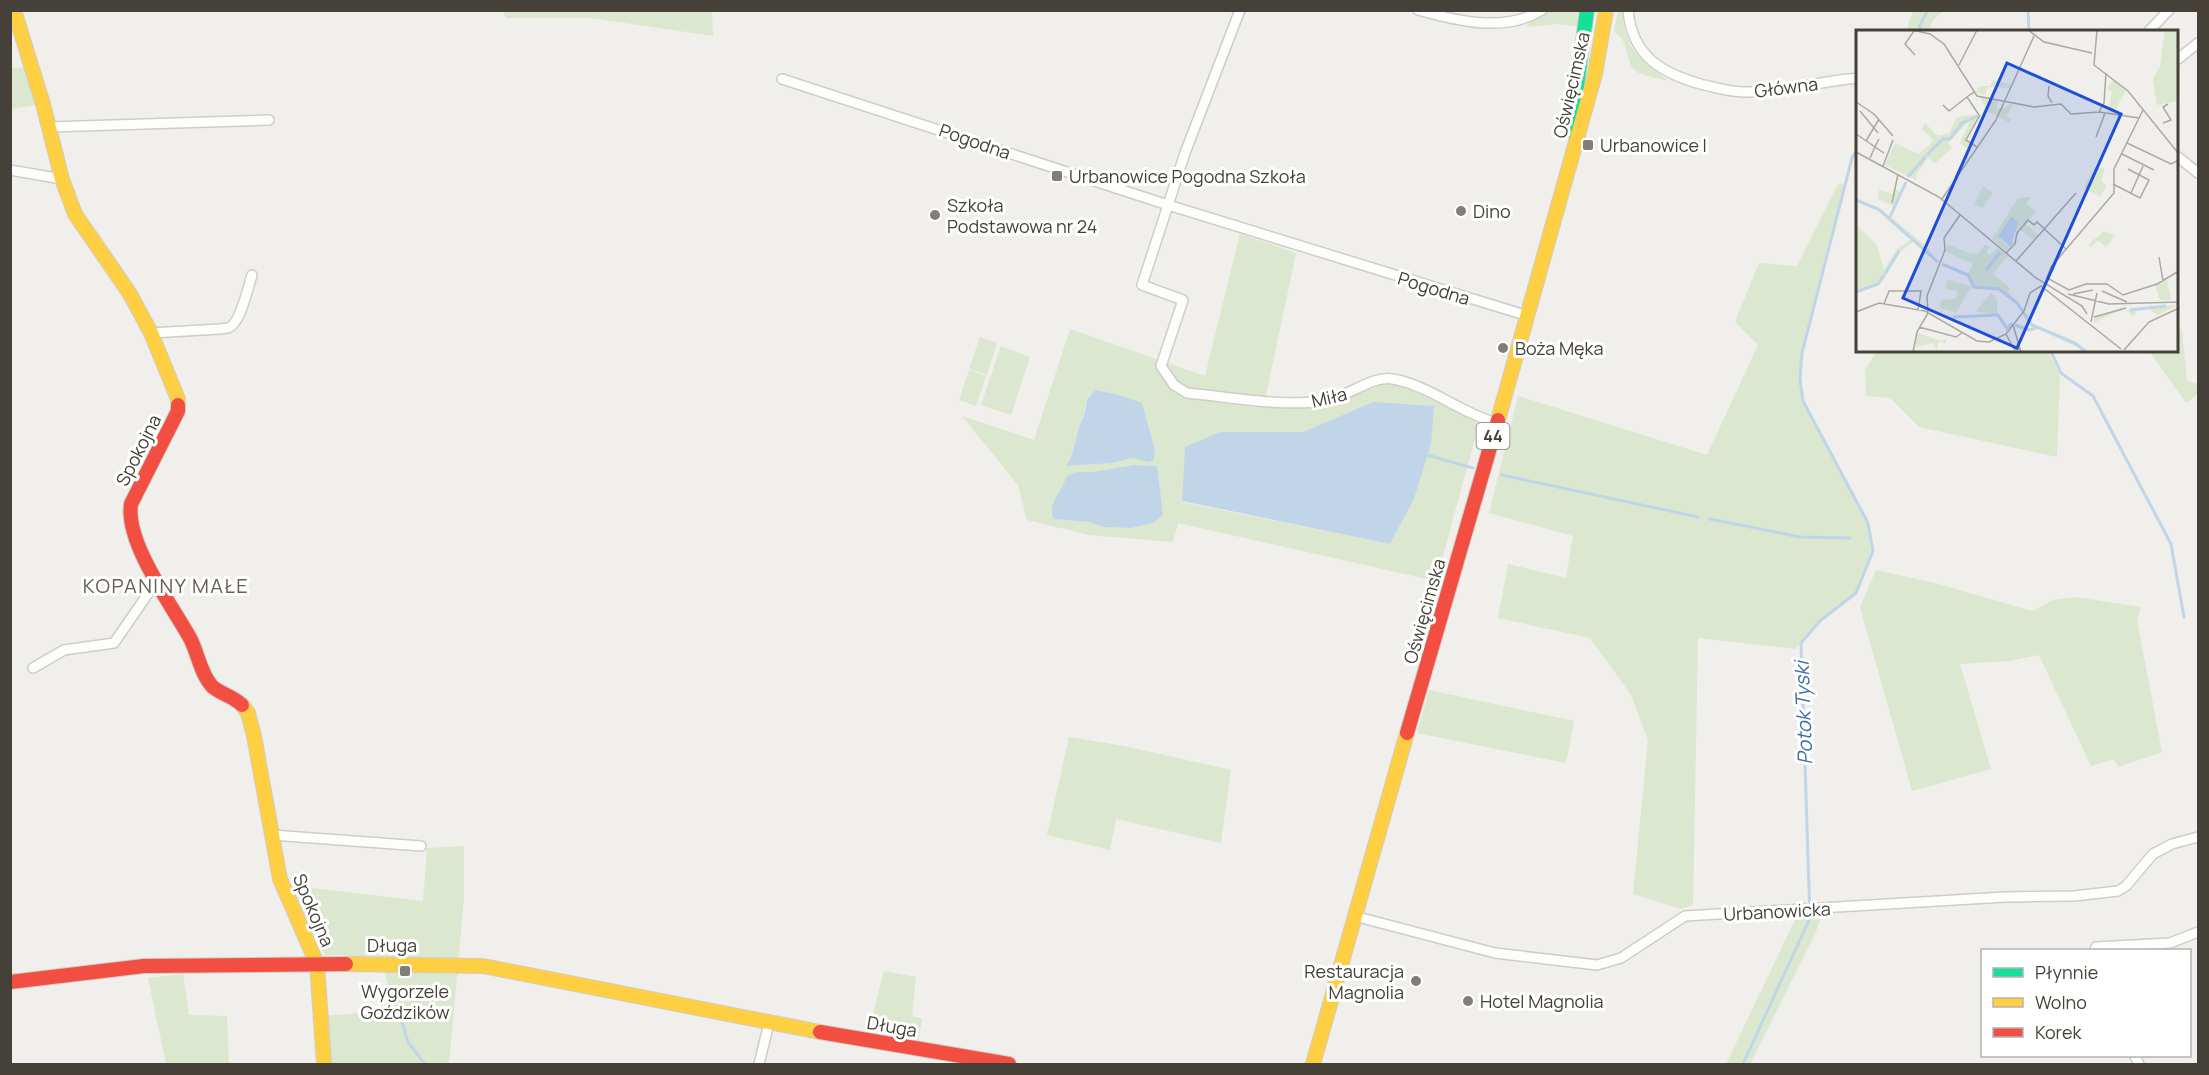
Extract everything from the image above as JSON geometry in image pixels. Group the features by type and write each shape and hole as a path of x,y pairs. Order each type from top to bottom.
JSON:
{"main road":[{"name":"Spokojna","path":"14,10 62,179 75,214 114,268 151,333 178,399 178,411 131,504 129,516 132,529 156,582 191,640 213,688 232,696 248,713 280,879 317,964 324,1065"},
{"name":"Oświęcimska","path":"1568,168 1587,10"},
{"name":"Oświęcimska","path":"1313,1065 1589,99 1606,10"},
{"name":"Długa","path":"10,982 144,966 439,963 483,966 769,1023 1009,1065"}],"street":[{"path":"1168,205 1185,153 1240,10"},
{"path":"1418,10 1452,20 1513,22 1528,18 1542,10"},
{"name":"Główna","path":"1628,10 1631,29 1641,49 1659,67 1679,78 1723,89 1749,92 1856,78"},
{"path":"2150,30 2169,10"},
{"path":"2179,58 2199,43"},
{"name":"Pogodna","path":"782,79 1168,205 1528,316"},
{"path":"49,127 269,120"},
{"path":"2179,158 2199,173"},
{"path":"10,170 62,179"},
{"name":"Miła","path":"1168,205 1142,285 1183,300 1161,366 1174,385 1187,393 1298,403 1326,401 1347,395 1372,382 1393,379 1416,386 1473,415 1497,423"},
{"path":"151,333 230,327 235,322 252,275"},
{"path":"33,668 64,650 114,644 156,582"},
{"path":"272,835 421,846"},
{"name":"Urbanowicka","path":"1354,916 1495,953 1597,965 1621,958 1685,916 2005,897 2074,896 2118,891 2126,886 2153,854 2172,844 2199,837"},
{"path":"2096,949 2096,947 2170,943 2199,932"},
{"path":"759,1065 769,1023"}],"green space":[{"path":"1551,10 1578,11 1577,26 1558,24 1527,27 1528,23"},
{"path":"1913,10 1943,11 1933,20 1929,30 1906,30"},
{"path":"503,11 712,11 713,36 591,18 506,18"},
{"path":"1618,11 1622,11 1627,36 1636,53 1669,81 1644,75 1633,69 1623,41 1614,32"},
{"path":"27,67 37,105 11,109 11,68"},
{"path":"1838,184 1845,185 1802,353 1800,379 1803,401 1868,523 1873,551 1856,593 1820,621 1795,649 1698,638 1693,905 1681,909 1633,894 1648,740 1631,695 1590,638 1498,618 1508,564 1566,578 1573,536 1489,513 1518,396 1707,455 1758,345 1735,322 1759,263 1797,266"},
{"path":"1240,234 1296,253 1264,405 1334,404 1385,383 1411,390 1442,403 1479,424 1436,581 1178,523 1173,542 1089,535 1027,520 1018,485 962,416 1034,440 1070,329 1205,376","holes":["1096,390 1142,403 1155,450 1154,460 1132,458 1113,463 1067,466 1071,460 1088,396","1373,402 1431,444 1414,499 1390,544 1182,502 1219,432 1303,432","1134,465 1143,466 1153,523 1131,528 1103,527 1089,522 1054,519 1059,491 1076,472 1093,472"]},
{"path":"2182,329 2187,381 2198,384 2198,394 2186,403 2150,352 2179,352 2179,330"},
{"path":"980,337 997,343 987,375 969,369"},
{"path":"1001,346 1030,357 1011,415 981,405"},
{"path":"1876,352 2049,352 2060,376 2057,457 1919,427 1890,398 1866,396 1865,370"},
{"path":"969,370 986,376 976,406 959,400"},
{"path":"1876,570 1939,584 2032,611 2053,600 2075,597 2141,607 2137,620 2162,752 2118,767 2114,759 2091,766 2039,655 2009,661 1960,664 1991,769 1912,791 1860,607"},
{"path":"1429,690 1574,721 1566,763 1417,733"},
{"path":"1069,737 1124,746 1231,770 1221,843 1116,819 1110,850 1047,835"},
{"path":"464,846 464,898 449,1064 329,1064 325,1016 394,1010 385,973 343,955 325,955 286,885 423,901 427,848"},
{"path":"1822,915 1815,934 1750,1064 1726,1064 1796,918"},
{"path":"884,971 916,977 912,1016 922,1019 918,1041 869,1030"},
{"path":"183,974 189,1015 227,1016 229,1064 166,1064 148,978"}],"water":[{"path":"1096,390 1142,403 1155,450 1154,460 1149,462 1132,458 1113,463 1066,466 1073,451 1088,399"},
{"path":"1373,402 1434,406 1431,444 1414,499 1390,544 1182,501 1185,447 1220,432 1303,432"},
{"path":"1134,465 1157,466 1163,515 1153,523 1131,528 1103,527 1089,522 1054,519 1053,502 1066,477 1076,472 1093,472"}],"waterway":[{"name":"Potok Tyski","path":"1919,30 1928,10"},
{"path":"2028,10 2029,30"},
{"name":"Potok Tyski","path":"1743,1064 1810,918 1801,643 1820,621 1856,593 1873,551 1868,523 1803,401 1800,379 1802,353 1852,158 1856,151"},
{"path":"2051,352 2061,373 2093,396 2171,544 2184,617"},
{"path":"1427,455 1473,468"},
{"path":"1502,475 1698,517"},
{"path":"1710,519 1800,537 1850,538"},
{"path":"399,1012 408,1042 425,1064"}],"traffic: fast":[{"path":"1571,131 1587,10"}],"traffic: slow":[{"path":"14,10 43,104 62,179 75,214 130,294 151,333 178,399 178,405"},
{"path":"1498,420 1595,74 1606,10"},
{"path":"242,705 248,713 254,736 280,879 317,964 324,1064"},
{"path":"1313,1064 1407,733"},
{"path":"346,964 483,966 820,1032"}],"traffic: jam":[{"path":"178,405 178,411 131,504 131,519 142,554 161,591 190,638 207,680 214,688 242,705"},
{"path":"1407,733 1498,420"},
{"path":"10,982 144,966 346,964"},
{"path":"820,1032 1009,1064"}],"place":[{"name":"Urbanowice I","path":"1588,145"},
{"name":"Urbanowice Pogodna Szkoła","path":"1057,176"},
{"name":"Dino","path":"1461,211"},
{"name":"Szkoła Podstawowa nr 24","path":"935,215"},
{"name":"Boża Męka","path":"1503,348"},
{"name":"Wygorzele Goździków","path":"405,971"},
{"name":"Restauracja Magnolia","path":"1416,981"},
{"name":"Hotel Magnolia","path":"1468,1001"}],"district":[{"name":"KOPANINY MAŁE","path":"166,585"}]}
